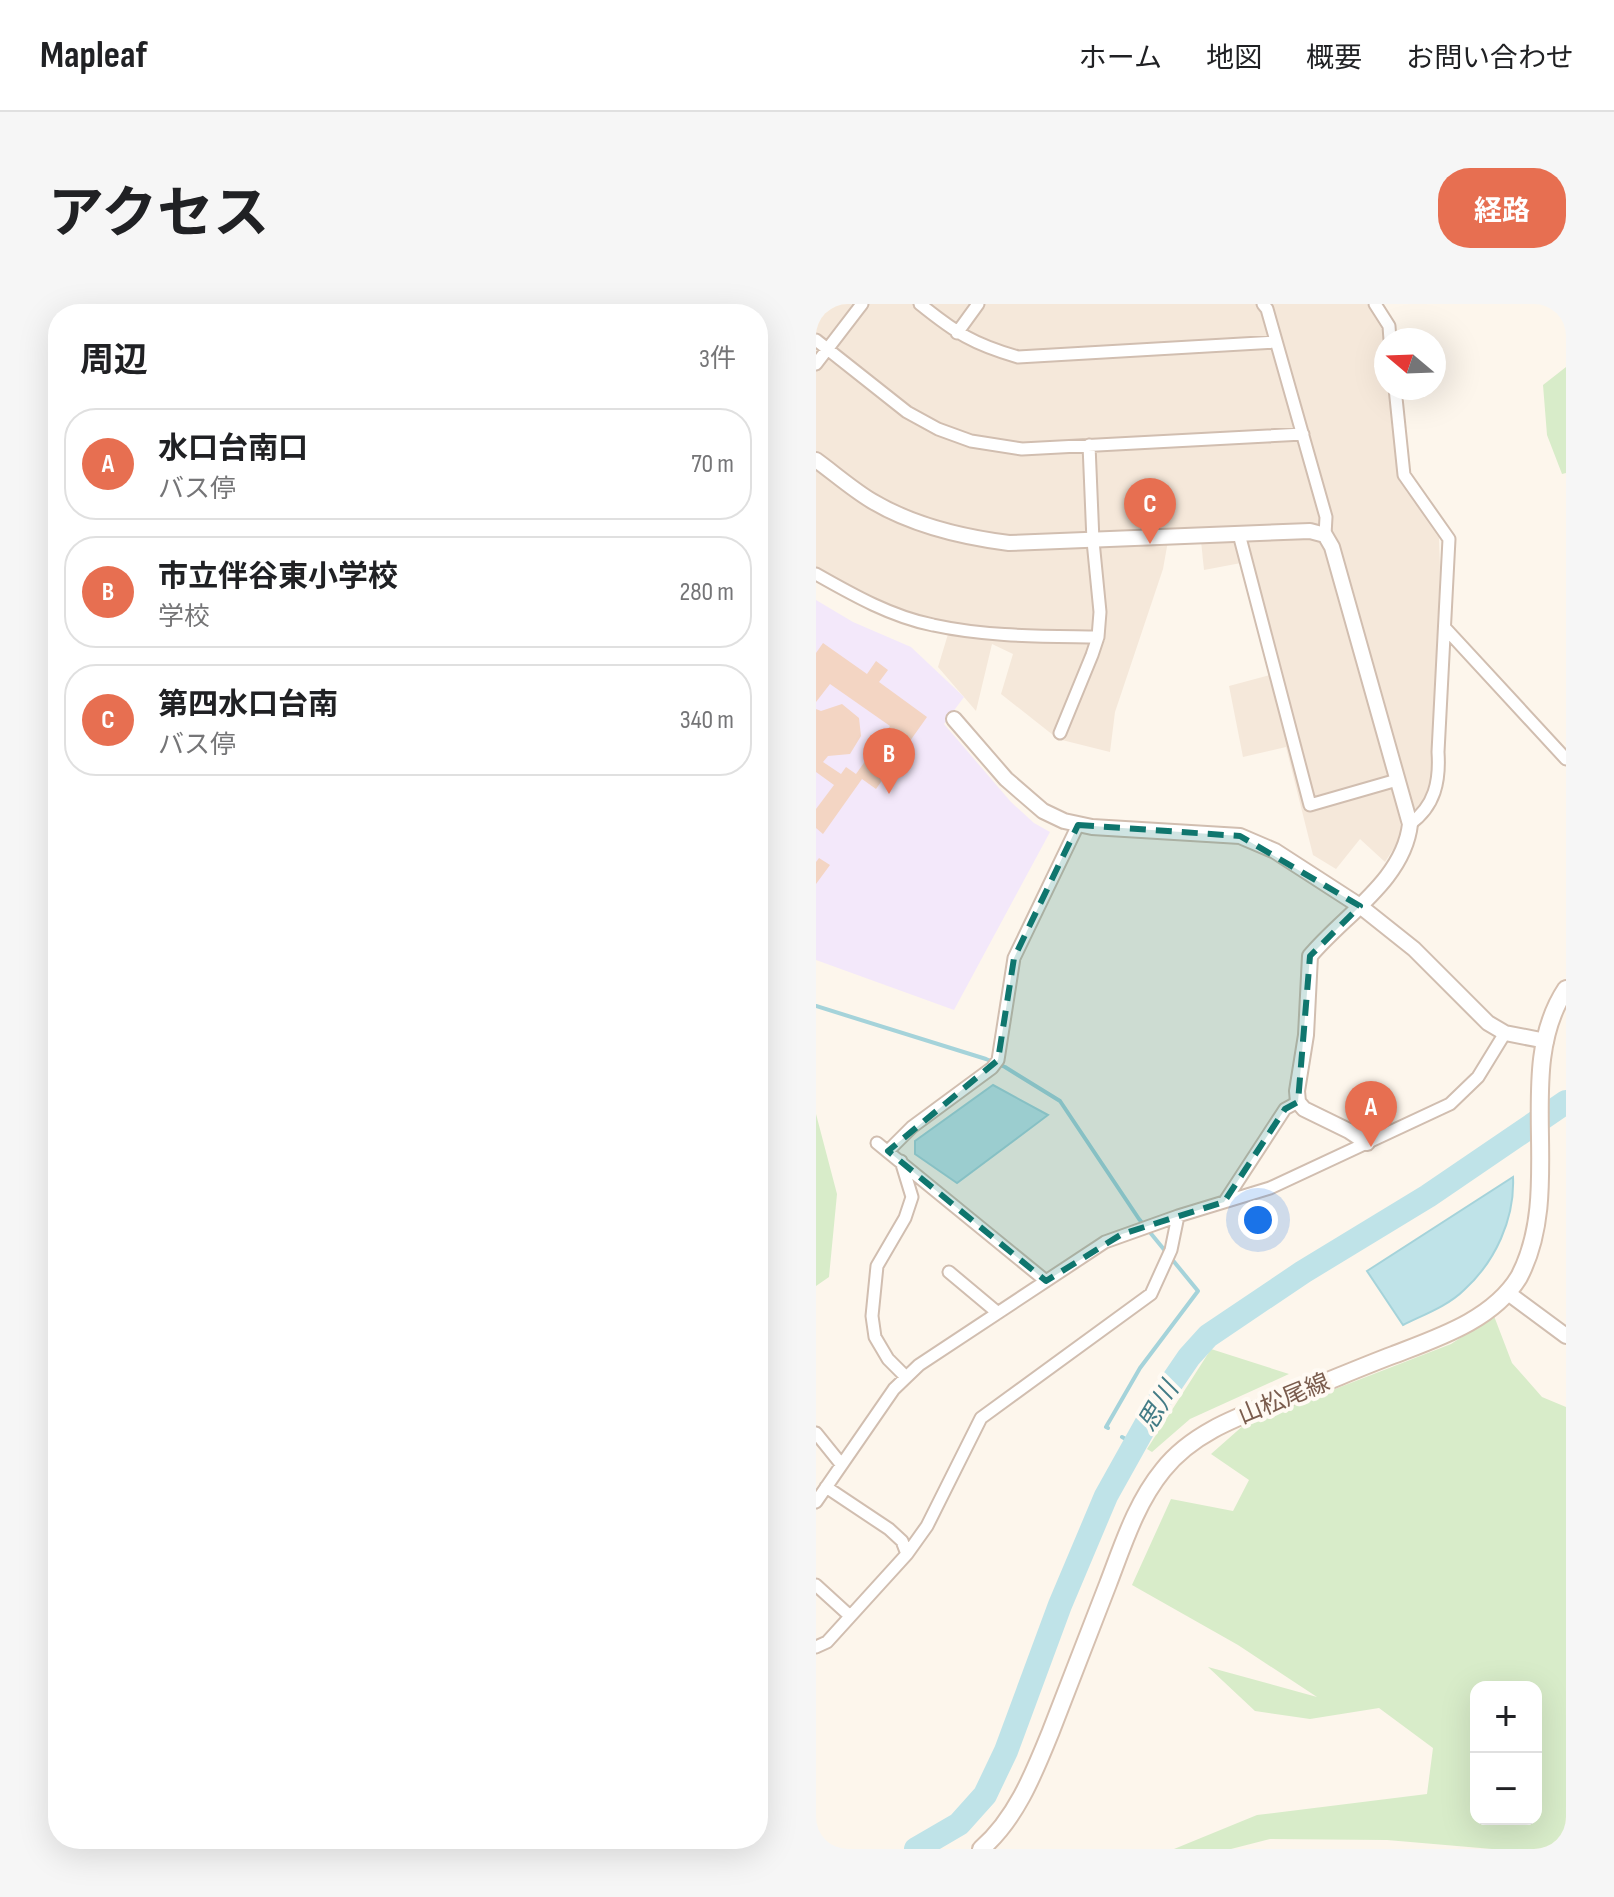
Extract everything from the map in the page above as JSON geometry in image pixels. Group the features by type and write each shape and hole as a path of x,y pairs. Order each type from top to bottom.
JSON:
{"main road":[{"name":"山松尾線","path":"981,1849 1003,1827 1035,1771 1134,1517 1163,1470 1200,1435 1442,1337 1508,1293 1531,1256 1540,1225 1544,1187 1546,1041 1557,1002 1566,989"}],"street":[{"path":"816,364 862,304"},
{"path":"920,304 957,333 986,348 1018,357 1276,342"},
{"path":"957,333 978,304"},
{"path":"1263,304 1267,309 1326,517 1325,535 1332,547 1410,824 1409,834 1391,869 1360,906 1310,956 1306,1035 1298,1102 1304,1109 1367,1143"},
{"path":"1375,304 1389,328"},
{"path":"816,340 907,412 938,429 971,441 1022,449 1303,434"},
{"path":"1396,400 1404,475 1449,539 1438,752 1440,771 1429,806 1410,824"},
{"path":"1060,733 1098,637 1100,612 1089,445"},
{"path":"816,460 872,501 927,527 968,538 1009,543 1310,531 1325,535"},
{"path":"1239,534 1310,805 1397,780"},
{"path":"816,574 863,600 930,625 996,636 1098,637"},
{"path":"1446,629 1566,759"},
{"path":"954,719 1025,798 1053,816 1078,825 1240,836 1275,851 1360,906 1414,949 1488,1023 1505,1033 1546,1041"},
{"path":"888,1151 912,1127 995,1064 1014,958 1078,825"},
{"path":"816,1502 875,1414 919,1365 1105,1242 1270,1188 1450,1104 1478,1077 1505,1033"},
{"path":"1224,1202 1285,1109 1298,1102"},
{"path":"877,1143 1046,1281"},
{"path":"901,1161 912,1197 905,1218 877,1266 872,1316 875,1337 888,1359 906,1377"},
{"path":"816,1647 827,1642 907,1554 927,1526 981,1418 1151,1294 1171,1250 1178,1216"},
{"path":"949,1272 998,1313"},
{"path":"1508,1293 1566,1336"},
{"path":"816,1433 841,1464"},
{"path":"826,1487 889,1529 902,1541 907,1554"},
{"path":"816,1585 850,1616"}],"highlighted area":[{"path":"1078,825 1240,836 1360,906 1310,956 1298,1102 1285,1109 1224,1202 1122,1234 1046,1281 888,1151 998,1060 1014,958"}],"shaded area":[{"path":"816,304 1367,304 1381,328 1374,328 1374,400 1391,400 1399,481 1439,538 1432,747 1434,787 1420,810 1400,816 1401,837 1385,862 1360,839 1336,869 1313,855 1286,747 1243,757 1229,686 1270,675 1241,563 1204,570 1201,541 1168,541 1163,569 1115,712 1110,752 1058,739 1001,694 1013,654 992,644 976,711 938,667 949,631 816,578"},
{"path":"816,600 853,622 911,647 964,697 944,724 1011,802 1034,823 1050,832 954,1010 816,960"}],"green space":[{"path":"1566,367 1566,473 1562,474 1547,435 1543,385"},
{"path":"816,1114 837,1194 829,1277 816,1286"},
{"path":"1494,1316 1512,1363 1542,1397 1566,1407 1566,1849 1492,1849 1387,1840 1270,1839 1231,1849 1174,1849 1257,1815 1427,1794 1433,1748 1379,1708 1310,1719 1255,1711 1208,1667 1317,1697 1238,1645 1132,1585 1171,1499 1233,1511 1249,1480 1211,1454 1245,1424 1451,1344"},
{"path":"1211,1349 1289,1374 1190,1419 1152,1452 1147,1449"}],"water":[{"path":"993,1085 1048,1115 957,1183 915,1154 915,1141"},
{"path":"1513,1177 1507,1224 1485,1266 1451,1301 1403,1325 1367,1271"}],"building":[{"path":"823,643 867,674 876,661 888,670 879,682 927,717 876,789 862,779 823,834 816,828 816,809 834,785 816,772 816,709 821,711 842,704 859,718 861,736 850,754 828,756 823,762 841,774 846,767 856,774 890,726 830,684 816,702 816,653"},
{"path":"819,858 830,865 816,884 816,862"}],"waterway":[{"path":"816,1006 986,1059 1005,1067 1060,1101 1139,1219 1198,1291 1140,1368 1108,1428"},
{"name":"思川","path":"916,1849 959,1824 985,1795 1006,1751 1060,1605 1106,1496 1159,1401 1189,1357 1208,1336 1303,1272 1428,1196 1566,1102"},
{"path":"1122,1437 1135,1444"}],"place":[{"name":"第四水口台南","path":"1150,544"},
{"name":"市立伴谷東小学校","path":"889,794"},
{"name":"水口台南口","path":"1371,1147"}]}
